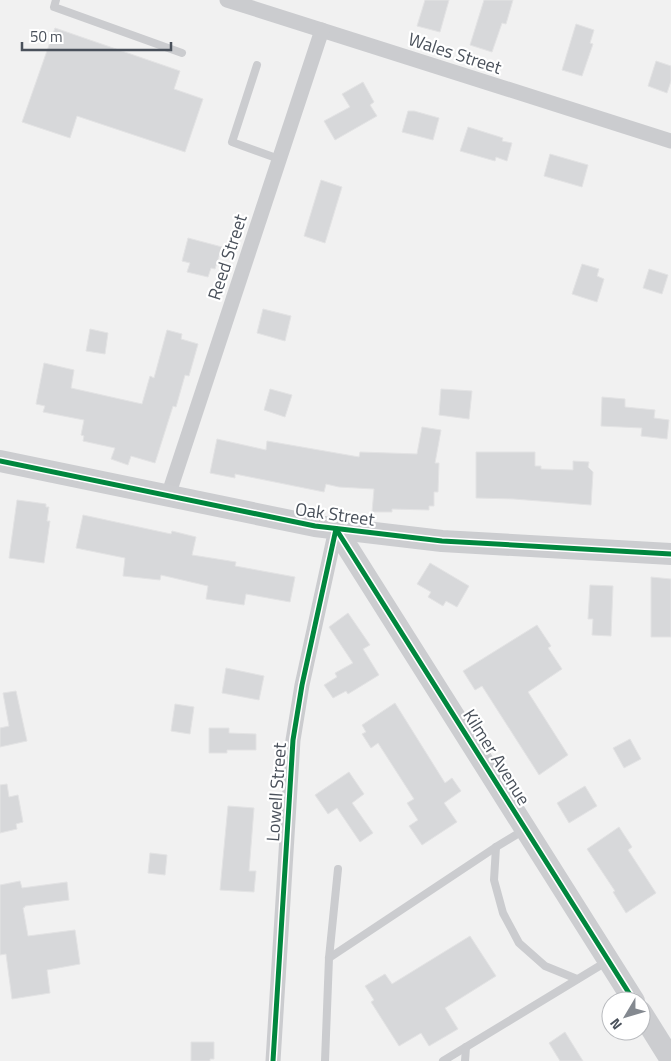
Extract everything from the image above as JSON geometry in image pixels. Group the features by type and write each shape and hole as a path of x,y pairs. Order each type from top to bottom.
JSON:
{"street":[{"name":"Wales Street","path":"236,1 671,141"},
{"name":"Reed Street","path":"168,496 322,30"},
{"name":"Oak Street","path":"0,461 294,522 336,528 442,540 671,554"},
{"name":"Kilmer Avenue","path":"336,528 628,991"},
{"name":"Lowell Street","path":"273,1061 293,740 306,668 336,528"},
{"path":"651,1028 671,1060"}],"lane":[{"path":"56,0 54,7 182,53"},
{"path":"257,65 232,142 279,159"},
{"path":"329,958 526,829"},
{"path":"496,847 494,880 502,913 519,943 545,966 577,979"},
{"path":"325,1061 329,958 338,869"},
{"path":"444,1061 608,960"},
{"path":"465,1061 466,1047"}],"building":[{"path":"425,0 449,0 440,32 417,26"},
{"path":"484,0 513,0 506,24 502,23 492,52 470,45"},
{"path":"576,24 594,30 590,43 593,44 582,76 562,70"},
{"path":"55,28 180,71 174,89 203,99 185,152 77,116 70,138 22,122"},
{"path":"656,61 671,66 671,81 667,93 648,86"},
{"path":"363,82 374,102 370,105 377,116 335,140 324,121 350,107 342,94"},
{"path":"408,111 439,118 433,140 402,132"},
{"path":"468,127 503,138 502,141 512,143 507,161 496,157 495,161 460,151"},
{"path":"550,154 588,165 582,187 544,176"},
{"path":"321,180 342,187 325,243 304,236"},
{"path":"188,238 222,247 215,269 211,268 208,277 187,272 190,263 182,261"},
{"path":"582,264 599,269 597,276 604,279 597,302 572,294"},
{"path":"649,269 668,275 662,294 643,288"},
{"path":"263,309 291,316 285,341 257,333"},
{"path":"90,329 108,333 105,354 86,351"},
{"path":"167,330 182,334 181,339 198,344 189,376 185,375 176,407 173,406 155,463 131,456 128,465 111,459 115,448 83,441 84,436 81,435 84,420 43,412 45,406 36,404 44,363 74,370 71,388 142,404 150,376 154,378"},
{"path":"270,389 292,395 285,417 264,410"},
{"path":"441,389 472,391 469,419 439,415"},
{"path":"602,397 625,399 625,407 655,410 654,418 669,420 667,439 641,436 642,428 601,426"},
{"path":"422,427 441,430 435,463 439,463 438,492 434,492 434,506 429,506 429,510 392,509 392,512 372,512 374,489 339,487 326,484 324,492 235,474 235,478 210,473 217,439 266,450 267,441 359,457 360,452 417,454"},
{"path":"476,452 535,452 535,466 541,466 541,469 573,470 573,461 589,462 588,467 593,472 591,505 476,498"},
{"path":"17,500 46,504 46,507 49,507 47,521 50,521 44,563 9,558"},
{"path":"83,515 171,534 172,531 196,537 192,555 236,562 235,566 295,577 290,602 246,594 244,605 206,599 208,586 161,575 160,580 123,576 125,558 76,548"},
{"path":"430,563 469,586 457,607 446,601 443,606 428,597 431,592 417,584"},
{"path":"651,577 671,579 671,637 651,637"},
{"path":"590,585 613,586 611,636 592,635 593,619 588,619"},
{"path":"348,613 370,645 363,649 379,675 348,694 346,691 333,698 324,685 337,677 335,673 353,663 329,627"},
{"path":"537,625 551,646 548,648 562,669 528,692 568,755 539,775 482,686 475,690 463,671"},
{"path":"226,668 264,676 259,700 222,693"},
{"path":"16,691 27,741 0,747 0,728 9,726 3,693"},
{"path":"395,703 445,783 452,778 461,791 444,803 457,822 422,845 409,826 418,820 407,803 414,799 378,743 371,748 362,734 366,732 362,725"},
{"path":"175,704 194,707 190,734 171,731"},
{"path":"209,728 229,728 229,733 256,734 256,750 227,750 227,753 209,753"},
{"path":"630,739 641,759 624,768 613,748"},
{"path":"349,772 364,794 352,803 373,833 360,842 337,808 328,814 315,795"},
{"path":"7,784 9,797 18,795 23,822 16,824 17,829 0,833 0,785"},
{"path":"585,786 597,806 569,823 557,803"},
{"path":"228,806 254,808 249,871 256,871 254,892 220,890"},
{"path":"619,827 632,847 628,850 656,893 626,913 613,892 615,891 587,849"},
{"path":"150,853 167,855 165,875 148,873"},
{"path":"20,881 22,888 67,882 69,900 25,906 23,908 28,936 75,930 80,964 47,970 50,993 12,999 6,954 0,955 0,885"},
{"path":"470,936 496,976 445,1008 458,1029 429,1046 421,1033 399,1046 371,1002 374,1000 365,986 385,974 392,984"},
{"path":"565,1032 583,1061 560,1061 549,1043"},
{"path":"191,1042 214,1042 214,1059 210,1059 210,1061 191,1061"}],"cycle path":[{"path":"0,461 315,526 442,541 671,554"},
{"path":"336,529 628,991"},
{"path":"273,1061 293,740 302,685 336,529"}]}
